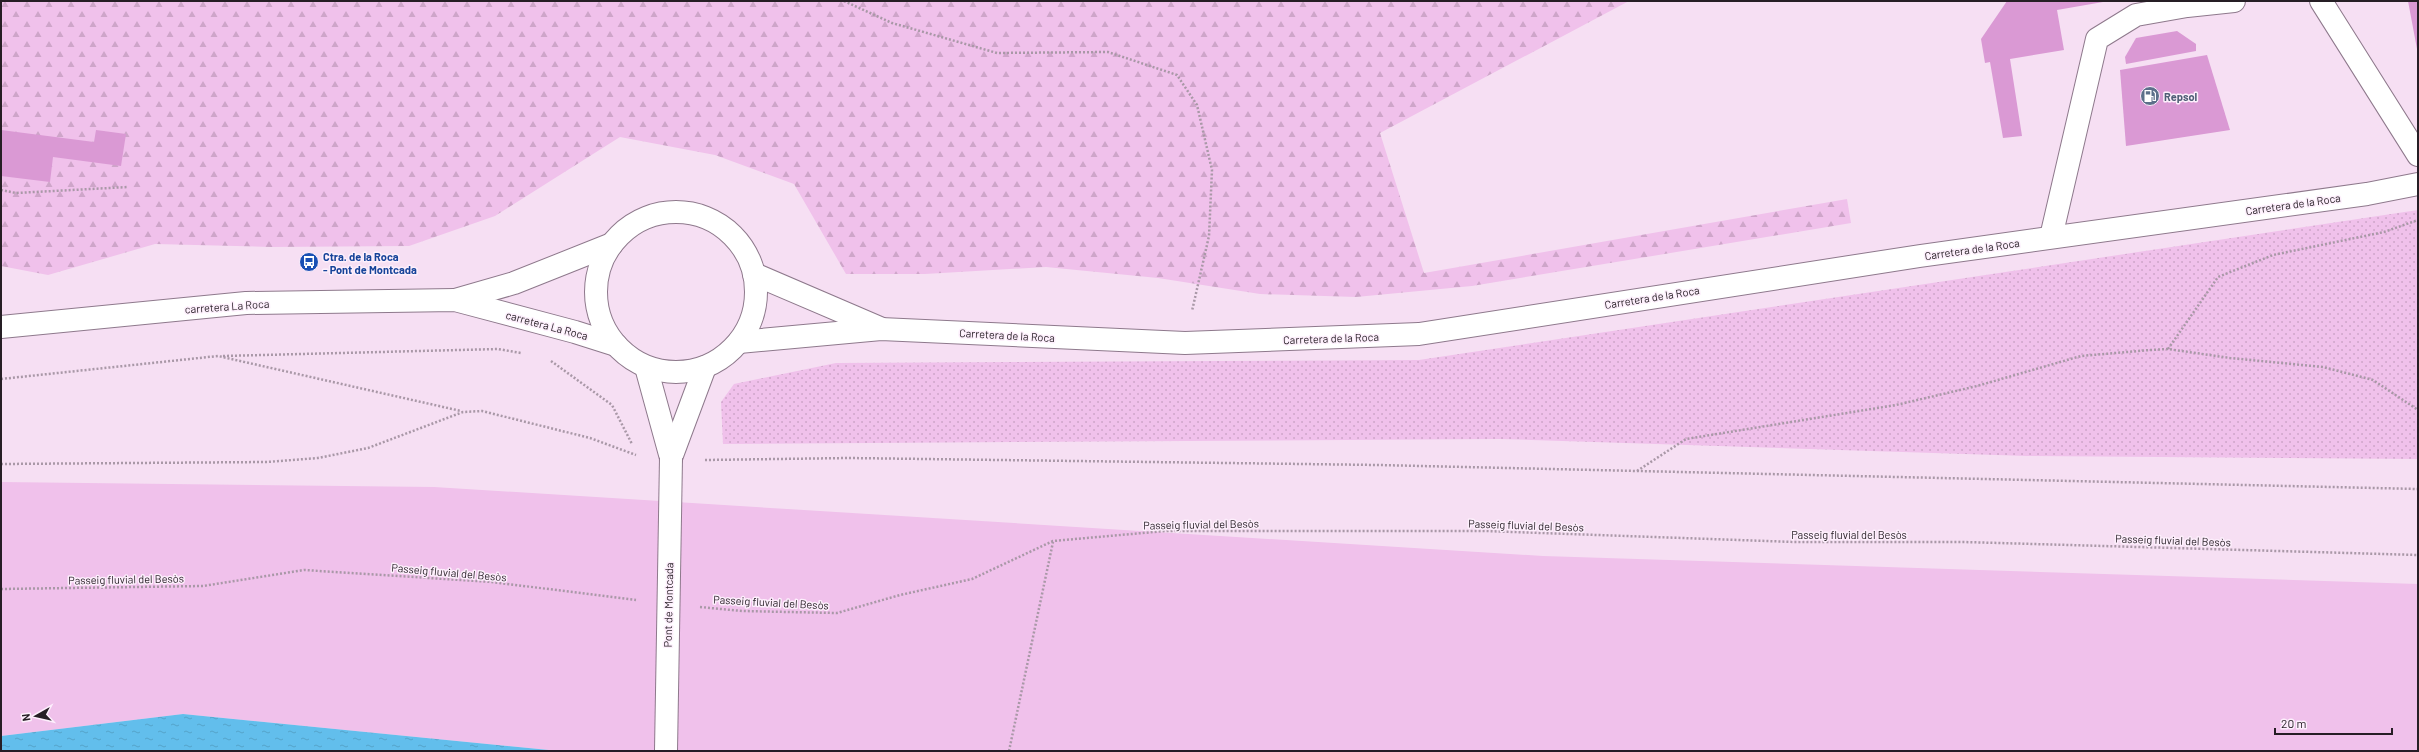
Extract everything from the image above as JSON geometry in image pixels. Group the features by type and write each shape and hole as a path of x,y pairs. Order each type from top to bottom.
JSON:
{"street":[{"path":"2051,237 2097,39 2136,15 2187,6 2234,1"},
{"path":"2321,1 2418,155"},
{"name":"Carretera de la Roca","path":"739,342 881,329 1184,343 1419,334 1740,283 2051,237 2367,194 2418,184"},
{"path":"679,212 694,214 720,225 732,234 749,258 754,274 756,302 752,317 739,342 723,357 706,367 682,372 663,372 646,366 628,356 616,345 601,318 596,292 599,272 612,244 623,232 649,217 679,212"},
{"name":"carretera La Roca","path":"1,327 246,303 455,300 514,283 612,244"},
{"name":"Carretera de la Roca","path":"754,274 881,329"},
{"name":"carretera La Roca","path":"455,300 575,332 616,345"},
{"path":"646,366 671,458"},
{"path":"671,458 706,367"},
{"name":"Pont de Montcada","path":"666,751 671,458"}],"path":[{"path":"844,1 892,23 997,53 1108,52 1177,75 1197,105 1212,170 1209,236 1184,343"},
{"path":"1,190 16,193 128,187"},
{"path":"2168,349 2218,277 2272,255 2384,232 2418,220"},
{"path":"1,379 218,356 498,349 526,354"},
{"path":"1636,471 1686,439 1896,405 1977,386 2081,356 2168,349 2230,358 2323,367 2373,380 2418,410"},
{"path":"218,356 463,412 482,411 590,438 638,455 612,406 547,358"},
{"path":"1,464 267,462 318,458 368,448 463,412"},
{"path":"711,460 849,458 1378,465 2418,489"},
{"name":"Passeig fluvial del Besòs","path":"696,606 742,611 837,614 900,595 972,579 1053,541 1165,531 1486,531 1794,542 1964,542 2418,555"},
{"path":"1009,751 1053,541"},
{"name":"Passeig fluvial del Besòs","path":"1,589 203,586 304,570 492,582 642,601"}],"green space":[{"path":"1,1 1629,1 1380,133 1424,273 1847,199 1851,223 1472,286 1356,297 1260,294 1158,278 1046,267 925,274 846,274 794,184 715,155 620,137 495,216 409,246 271,247 155,244 48,275 1,266"},
{"path":"2418,210 2418,459 2027,456 1500,439 723,444 721,402 734,384 836,363 1419,360"},
{"path":"1,482 434,487 1543,556 2418,584 2418,751 559,751 183,714 1,736"}],"water":[{"path":"183,714 559,751 1,751 1,736"}],"building":[{"path":"2007,1 2103,2 2057,10 2064,50 2010,59 2022,136 2003,138 1990,62 1985,63 1981,39"},
{"path":"2408,1 2418,1 2418,49 2417,49"},
{"path":"2177,31 2196,44 2196,51 2126,64 2125,57 2136,38"},
{"path":"2207,55 2230,130 2126,146 2120,70"},
{"path":"1,130 94,142 96,130 126,134 121,166 53,157 50,182 1,176"}],"place":[{"name":"Repsol","path":"2150,96"},
{"name":"Ctra. de la Roca - Pont de Montcada","path":"309,262"}]}
